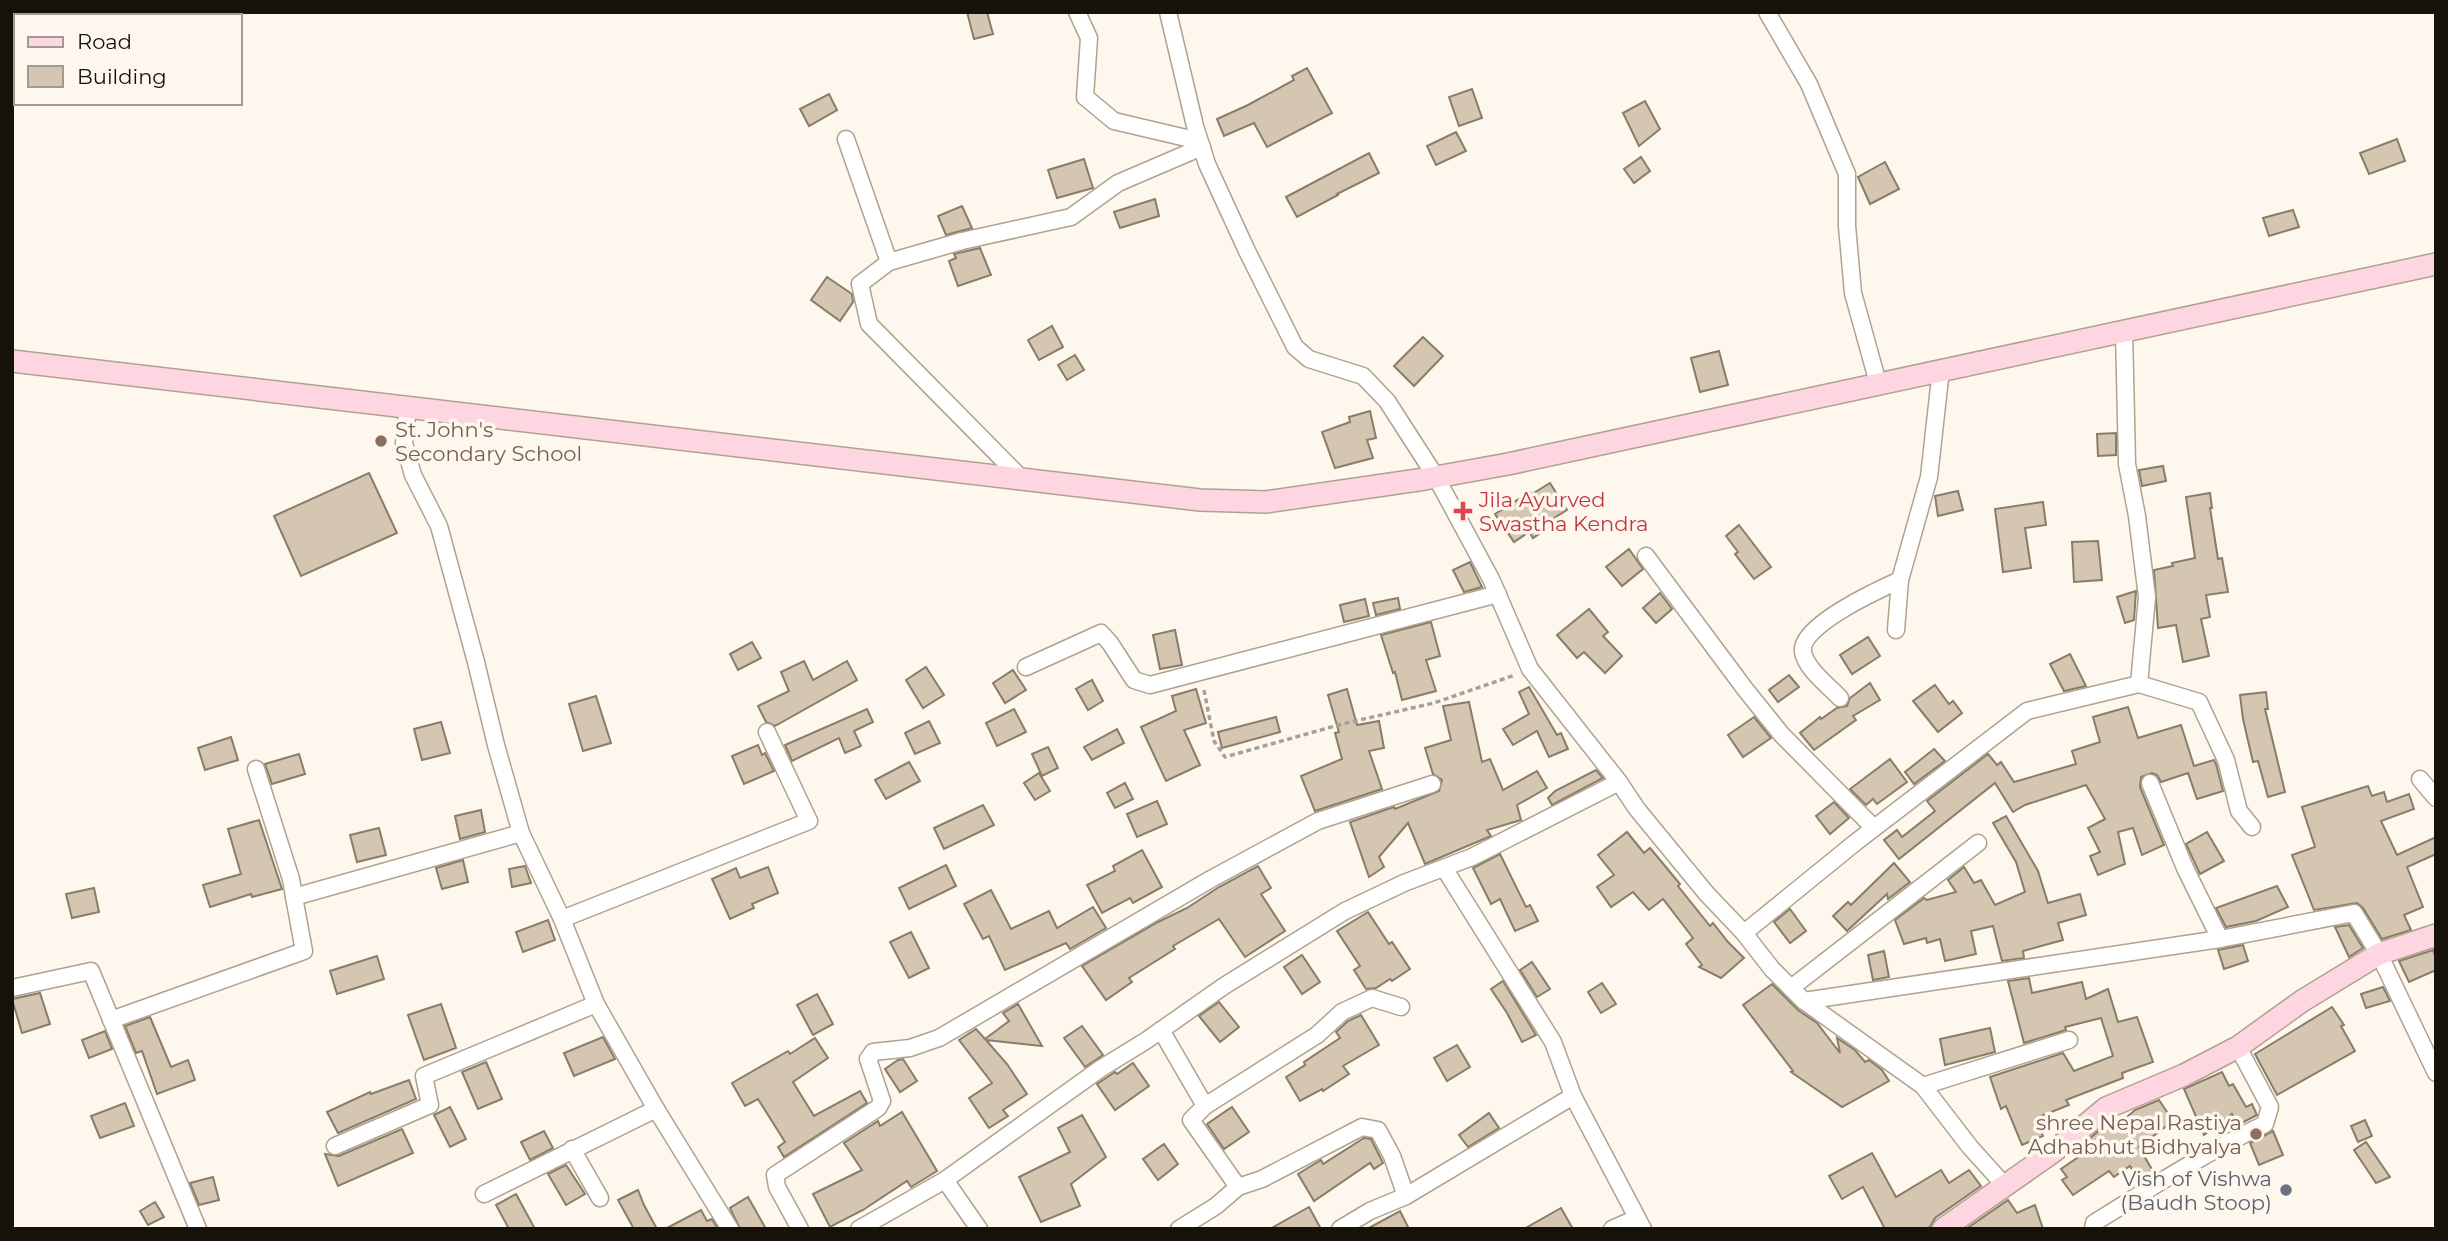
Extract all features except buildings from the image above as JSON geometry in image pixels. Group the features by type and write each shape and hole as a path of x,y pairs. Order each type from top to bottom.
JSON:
{"street":[{"path":"1077,12 1089,38 1085,97 1114,121 1200,144"},
{"path":"1168,12 1200,144 1247,251 1295,347 1310,359 1363,376 1387,401 1436,477 1498,594 1530,669 1706,893 1744,933 1772,969 1804,1001 1923,1086 1970,1147 2006,1187"},
{"path":"1767,12 1809,84 1847,174 1847,226 1853,293 1878,383"},
{"path":"846,138 889,262"},
{"path":"1022,479 869,324 860,284 889,262 962,241 1071,217 1118,183 1200,144"},
{"path":"12,361 1200,500 1266,502 1508,464 2436,264"},
{"path":"2124,330 2127,464 2137,516 2147,597 2139,684"},
{"path":"1896,630 1900,580 1929,477 1941,369"},
{"path":"408,407 404,443 413,475 439,526 521,833 562,919 596,1004 656,1109 730,1229"},
{"path":"1646,556 1782,735 1874,828"},
{"path":"1840,698 1804,656 1802,647 1806,639 1842,608 1900,580"},
{"path":"1026,667 1101,633 1134,680 1150,685 1498,594"},
{"path":"1744,933 1874,828 2027,711 2139,684 2199,702 2226,760 2239,811 2252,827"},
{"path":"562,919 809,821 767,732"},
{"path":"111,1020 304,951 291,879 256,769"},
{"path":"2420,779 2436,798"},
{"path":"859,1229 945,1180 1100,1069 1224,986 1345,911 1472,857 1619,782"},
{"path":"800,1229 777,1187 775,1175 878,1108 882,1101 868,1059 873,1052 910,1048 939,1038 1163,906 1318,821 1432,783"},
{"path":"2150,783 2185,868 2220,939"},
{"path":"294,897 521,833"},
{"path":"1791,988 1978,842"},
{"path":"1444,868 1553,1042 1573,1096 1640,1223 1612,1229"},
{"path":"1804,1001 2220,939 2354,914 2379,954 2436,1073"},
{"path":"1943,1229 2006,1187 2106,1108 2238,1047 2302,1000 2379,954 2436,935"},
{"path":"12,988 90,971 198,1229"},
{"path":"1238,1187 1191,1120 1205,1106 1317,1035 1342,1012 1372,998 1401,1007"},
{"path":"335,1146 430,1105 424,1076 596,1004"},
{"path":"1161,1030 1205,1106"},
{"path":"1923,1086 2069,1040"},
{"path":"2093,1229 2094,1223 2165,1179 2213,1150 2265,1124 2270,1107 2238,1047"},
{"path":"1340,1229 1370,1211 1406,1196 1573,1096"},
{"path":"484,1194 656,1109"},
{"path":"1179,1229 1216,1206 1238,1187 1262,1179 1362,1127 1378,1130 1392,1156 1406,1196"},
{"path":"572,1149 600,1198"},
{"path":"945,1180 979,1229"}],"path":[{"path":"1201,671 1214,741 1225,757 1342,724 1434,703 1530,669"}],"place":[{"name":"St. John's Secondary School","path":"381,441"},
{"name":"Jila Ayurved Swastha Kendra","path":"1463,511"},
{"name":"shree Nepal Rastiya Adhabhut Bidhyalya","path":"2256,1134"},
{"name":"Vish of Vishwa (Baudh Stoop)","path":"2286,1190"}]}
